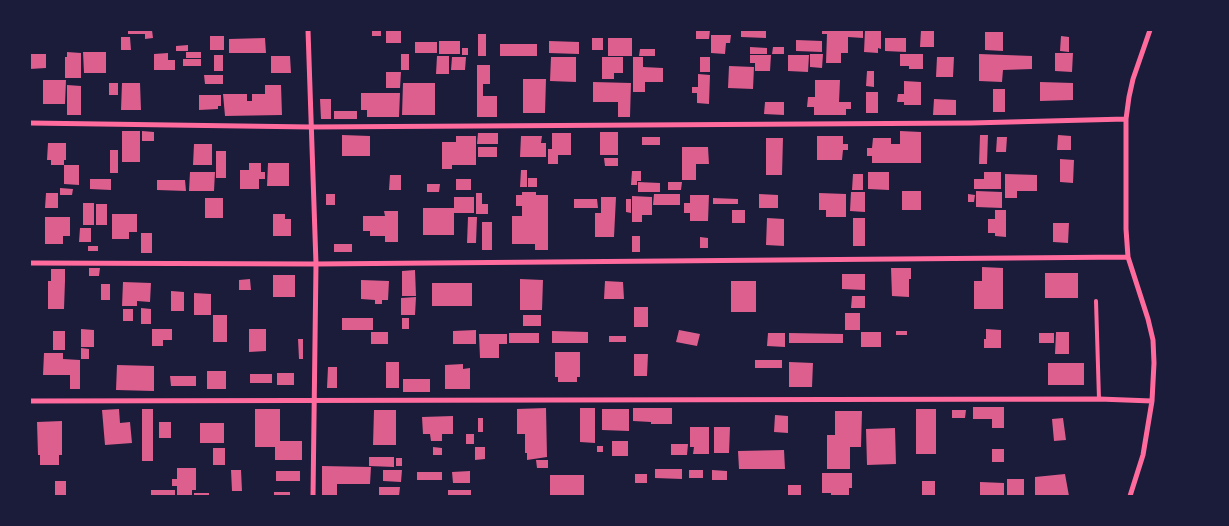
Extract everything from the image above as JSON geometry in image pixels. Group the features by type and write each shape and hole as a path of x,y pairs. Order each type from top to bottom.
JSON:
{"street":[{"path":"308,30 316,264 313,496"},
{"path":"1130,496 1143,455 1152,401 1154,363 1153,340 1128,257 1126,229 1126,119 1128,97 1150,30"},
{"path":"30,123 311,127 961,123 1126,119"},
{"path":"30,263 316,264 1128,257"},
{"path":"30,401 1099,399 1152,401"}],"lane":[{"path":"1096,301 1099,399"}],"building":[{"path":"128,30 152,30 153,38 145,39 145,34 128,34"},
{"path":"372,30 381,30 381,36 372,36"},
{"path":"386,30 401,30 401,43 386,43"},
{"path":"696,30 710,30 709,39 696,39"},
{"path":"741,30 766,30 766,38 741,37"},
{"path":"822,30 863,30 863,38 848,37 848,53 841,53 841,63 826,63 827,34 822,34"},
{"path":"865,30 881,30 881,49 878,48 878,53 864,52"},
{"path":"921,30 934,30 934,47 920,47"},
{"path":"985,32 1003,32 1003,51 985,50"},
{"path":"478,34 486,34 486,56 478,56"},
{"path":"711,35 731,35 730,43 726,43 725,54 711,53"},
{"path":"210,36 224,36 224,50 210,50"},
{"path":"1061,36 1069,37 1069,52 1060,51"},
{"path":"121,37 130,37 131,50 121,50"},
{"path":"265,38 266,53 229,53 229,39"},
{"path":"592,38 603,38 603,50 592,50"},
{"path":"608,38 632,38 632,56 608,56"},
{"path":"885,38 906,38 906,52 885,51"},
{"path":"796,40 822,41 822,52 796,51"},
{"path":"439,41 460,41 460,54 439,54"},
{"path":"549,41 579,42 579,54 549,53"},
{"path":"415,42 437,42 437,53 415,53"},
{"path":"500,44 537,44 537,56 500,56"},
{"path":"188,45 188,51 176,51 176,46"},
{"path":"750,47 767,48 767,54 750,54"},
{"path":"773,47 784,47 784,54 772,54"},
{"path":"462,48 468,48 468,55 462,55"},
{"path":"640,49 655,49 655,56 639,56"},
{"path":"67,52 81,53 81,78 65,78 65,57 67,57"},
{"path":"83,52 106,52 106,73 84,73"},
{"path":"186,52 201,52 201,58 186,58"},
{"path":"168,53 168,60 175,60 175,70 154,70 154,54"},
{"path":"1055,53 1073,53 1072,72 1055,71"},
{"path":"30,54 46,54 46,68 30,69"},
{"path":"401,54 409,54 409,70 401,70"},
{"path":"810,54 823,54 822,68 810,67"},
{"path":"900,54 923,54 923,69 909,69 909,66 900,66"},
{"path":"979,54 1032,56 1032,69 1003,70 1002,82 979,81"},
{"path":"214,55 223,55 223,71 214,71"},
{"path":"750,55 771,55 770,71 755,71 755,63 750,63"},
{"path":"788,55 809,55 808,72 788,71"},
{"path":"271,56 290,56 291,73 271,73"},
{"path":"437,56 449,56 449,74 436,74"},
{"path":"452,57 466,57 465,70 451,70"},
{"path":"551,57 576,57 576,82 550,81"},
{"path":"602,57 623,57 623,73 614,73 614,79 602,79"},
{"path":"633,57 643,57 643,67 663,68 663,82 645,82 645,92 633,92"},
{"path":"700,57 710,57 710,72 700,72"},
{"path":"937,57 954,57 953,77 936,77"},
{"path":"183,59 201,59 201,66 183,66"},
{"path":"477,65 490,65 490,84 483,84 483,96 497,96 497,117 477,117"},
{"path":"729,66 754,67 753,89 728,88"},
{"path":"867,71 874,71 874,87 866,86"},
{"path":"386,72 401,72 400,88 386,88"},
{"path":"698,74 710,75 709,104 697,103 697,93 692,93 692,87 698,87"},
{"path":"204,75 223,75 223,84 205,84"},
{"path":"523,79 546,79 545,113 523,113"},
{"path":"43,80 66,80 65,104 43,104"},
{"path":"815,80 840,80 839,102 851,102 851,109 846,109 846,115 814,115 814,107 807,107 808,97 815,97"},
{"path":"904,81 921,82 921,105 904,105 904,102 897,102 898,94 904,94"},
{"path":"593,82 631,83 630,117 618,117 618,102 593,102"},
{"path":"1040,82 1073,83 1073,100 1040,101"},
{"path":"109,83 118,83 118,95 109,95"},
{"path":"122,83 140,83 141,110 121,110"},
{"path":"403,83 435,83 435,115 402,115"},
{"path":"67,85 81,86 81,115 67,115"},
{"path":"265,85 281,85 282,115 225,116 223,94 247,94 247,101 252,101 252,94 265,94"},
{"path":"993,89 1005,89 1005,112 993,112"},
{"path":"866,92 878,92 878,113 866,113"},
{"path":"361,93 400,93 399,117 367,117 367,110 361,110"},
{"path":"199,95 221,95 221,106 218,106 218,109 199,110"},
{"path":"320,99 331,99 331,119 321,119"},
{"path":"934,99 956,100 956,115 933,115"},
{"path":"765,102 784,102 784,115 764,114"},
{"path":"334,111 357,111 357,119 334,119"},
{"path":"122,131 140,131 140,162 122,162"},
{"path":"142,131 154,132 154,141 142,141"},
{"path":"900,131 921,132 921,163 872,163 872,156 867,156 867,148 872,148 873,138 891,138 891,144 900,144"},
{"path":"600,132 618,132 618,155 600,155"},
{"path":"478,133 498,133 498,144 477,144"},
{"path":"552,133 571,133 571,155 558,155 558,164 548,164 548,149 552,149"},
{"path":"342,135 370,136 370,156 342,156"},
{"path":"980,135 988,135 987,164 979,164"},
{"path":"1058,135 1071,136 1071,150 1057,150"},
{"path":"456,136 476,136 476,165 452,165 452,169 442,169 442,142 456,142"},
{"path":"521,136 542,136 541,143 546,143 546,157 520,157"},
{"path":"817,136 843,136 843,144 848,144 848,150 843,150 842,160 817,160"},
{"path":"642,137 660,137 660,145 642,145"},
{"path":"997,137 1007,137 1006,152 996,152"},
{"path":"766,138 783,138 782,175 766,175"},
{"path":"48,143 66,143 66,160 64,160 64,165 51,165 51,160 47,160"},
{"path":"194,144 212,144 212,165 193,165"},
{"path":"478,147 497,147 497,157 478,157"},
{"path":"682,147 708,147 709,164 696,164 696,180 682,180"},
{"path":"110,150 118,150 118,173 110,173"},
{"path":"216,151 226,151 226,178 216,178"},
{"path":"604,158 618,158 618,166 605,166"},
{"path":"1060,159 1074,160 1073,183 1060,182"},
{"path":"249,163 261,163 261,172 265,172 265,179 259,179 259,189 240,189 240,170 249,170"},
{"path":"268,163 289,163 289,186 267,186"},
{"path":"64,165 79,165 79,185 64,184"},
{"path":"521,170 527,170 527,187 520,187"},
{"path":"632,171 641,171 641,181 637,181 637,185 631,185"},
{"path":"190,172 215,172 214,191 189,191"},
{"path":"868,172 889,172 889,190 868,189"},
{"path":"984,172 1001,172 1001,189 974,189 974,179 984,179"},
{"path":"853,174 863,174 863,190 852,190"},
{"path":"1005,174 1037,175 1037,191 1017,191 1017,198 1005,198"},
{"path":"390,175 401,175 401,190 389,190"},
{"path":"528,178 537,178 537,187 528,187"},
{"path":"90,179 111,179 111,190 90,189"},
{"path":"456,179 471,179 471,190 456,190"},
{"path":"157,180 185,180 186,191 157,190"},
{"path":"638,182 660,183 660,192 638,192"},
{"path":"668,182 682,182 681,190 668,190"},
{"path":"427,184 440,184 439,192 427,192"},
{"path":"60,188 73,189 72,195 60,195"},
{"path":"902,191 921,191 921,210 902,210"},
{"path":"976,191 1002,192 1002,208 976,207"},
{"path":"522,192 536,192 536,195 548,195 548,250 535,250 535,244 512,244 512,216 522,216 522,206 516,206 516,195 522,195"},
{"path":"851,192 865,192 865,212 850,211"},
{"path":"46,193 58,193 58,208 45,208"},
{"path":"476,193 482,193 482,204 488,204 488,214 476,214"},
{"path":"819,193 846,194 846,217 826,217 826,210 819,210"},
{"path":"326,194 335,194 335,205 326,205"},
{"path":"654,194 680,194 680,205 653,205"},
{"path":"759,194 778,195 778,208 759,208"},
{"path":"968,194 975,195 974,202 968,202"},
{"path":"690,195 709,195 708,221 690,221 690,213 684,213 684,203 690,203"},
{"path":"632,196 652,197 652,215 642,215 642,222 632,222"},
{"path":"454,197 474,197 474,213 454,213 454,235 423,235 423,208 454,208"},
{"path":"601,197 616,197 614,237 595,237 595,213 601,213"},
{"path":"205,198 223,198 223,218 205,218"},
{"path":"713,198 738,199 738,204 713,204"},
{"path":"574,199 597,199 598,208 574,208"},
{"path":"626,199 631,199 631,213 626,212"},
{"path":"83,203 94,203 94,225 83,225"},
{"path":"96,204 107,204 107,225 96,225"},
{"path":"732,210 745,210 745,223 732,223"},
{"path":"995,210 1006,210 1006,237 995,236 995,233 988,233 988,219 995,219"},
{"path":"384,211 398,211 398,242 385,242 385,236 370,236 370,231 363,231 363,216 385,216"},
{"path":"112,214 137,214 137,232 129,232 129,239 112,239"},
{"path":"273,214 285,214 285,219 291,219 291,236 273,236"},
{"path":"45,217 70,217 70,236 63,236 63,244 45,244"},
{"path":"468,217 477,217 476,243 467,243"},
{"path":"767,218 784,219 784,246 766,245"},
{"path":"853,218 865,218 865,246 853,246"},
{"path":"482,222 492,222 492,250 482,250"},
{"path":"1053,223 1069,223 1068,243 1053,242"},
{"path":"80,228 91,228 91,242 79,242"},
{"path":"141,233 152,233 152,253 141,253"},
{"path":"632,236 640,236 640,252 632,252"},
{"path":"700,237 708,238 708,248 700,248"},
{"path":"334,244 352,244 352,252 334,252"},
{"path":"88,246 98,246 98,251 88,251"},
{"path":"982,267 1003,268 1003,309 974,309 974,281 982,281"},
{"path":"89,268 100,268 99,276 89,276"},
{"path":"891,268 911,268 909,297 892,296"},
{"path":"51,269 65,269 65,281 51,281"},
{"path":"415,270 416,296 402,296 402,271"},
{"path":"1045,273 1078,273 1078,298 1045,298"},
{"path":"842,274 865,274 865,290 842,289"},
{"path":"273,275 295,275 295,297 273,297"},
{"path":"250,279 251,290 239,290 239,280"},
{"path":"520,279 543,280 542,310 520,310"},
{"path":"361,280 389,281 388,300 382,300 382,304 375,304 375,300 361,299"},
{"path":"48,281 65,281 64,309 48,309"},
{"path":"605,281 623,282 624,299 604,299"},
{"path":"731,281 756,281 756,312 731,312"},
{"path":"123,282 151,283 150,302 137,301 137,306 122,306"},
{"path":"432,283 472,283 472,306 432,306"},
{"path":"101,284 110,284 110,300 101,300"},
{"path":"171,291 184,292 184,311 171,311"},
{"path":"194,293 211,294 211,315 194,315"},
{"path":"852,296 865,296 865,308 851,308"},
{"path":"416,297 415,315 401,315 401,298"},
{"path":"634,307 648,307 648,327 634,327"},
{"path":"141,308 151,309 151,324 141,324"},
{"path":"123,309 133,309 133,321 123,321"},
{"path":"845,313 860,313 860,330 845,330"},
{"path":"213,315 227,315 227,342 213,342"},
{"path":"523,315 541,315 541,326 523,326"},
{"path":"342,318 373,318 373,330 342,330"},
{"path":"402,318 409,318 409,329 402,329"},
{"path":"81,329 94,330 94,347 81,347"},
{"path":"152,329 172,329 172,340 163,340 163,346 152,346"},
{"path":"249,329 266,329 266,351 249,352"},
{"path":"986,329 1001,330 1001,348 984,348"},
{"path":"476,330 476,344 453,344 453,331"},
{"path":"679,330 700,334 697,346 676,342"},
{"path":"53,331 65,331 65,350 53,350"},
{"path":"552,331 588,332 588,343 552,343"},
{"path":"896,331 907,331 907,335 896,335"},
{"path":"371,332 388,332 388,344 371,344"},
{"path":"861,332 881,332 881,347 861,347"},
{"path":"1056,332 1069,332 1069,354 1055,354"},
{"path":"509,333 539,333 539,343 509,343"},
{"path":"768,333 785,333 785,347 767,346"},
{"path":"789,333 843,334 843,343 789,343"},
{"path":"1039,333 1054,333 1054,343 1039,343"},
{"path":"479,334 507,334 507,344 499,344 499,358 480,358"},
{"path":"609,336 626,336 626,342 609,342"},
{"path":"298,339 303,339 303,359 299,359"},
{"path":"81,348 89,349 89,359 81,359"},
{"path":"555,352 580,352 580,377 577,377 577,382 558,382 558,377 555,377"},
{"path":"44,353 63,353 63,359 80,360 80,389 70,389 70,375 43,375"},
{"path":"634,354 648,354 647,376 634,376"},
{"path":"755,360 782,360 782,368 755,368"},
{"path":"386,362 399,362 399,388 386,388"},
{"path":"789,362 813,363 812,387 789,387"},
{"path":"1048,363 1084,363 1084,385 1048,385"},
{"path":"463,364 463,369 470,368 470,389 445,389 445,365"},
{"path":"117,365 154,366 154,391 116,390"},
{"path":"328,367 337,367 337,388 327,388"},
{"path":"207,371 226,371 226,389 207,389"},
{"path":"277,373 294,373 294,385 277,385"},
{"path":"250,374 272,374 272,383 250,383"},
{"path":"170,376 196,376 196,386 171,386"},
{"path":"403,379 430,379 430,392 403,392"},
{"path":"973,407 1004,407 1004,428 992,428 992,419 973,419"},
{"path":"546,408 547,457 527,460 525,434 517,434 517,409"},
{"path":"580,408 595,408 595,443 580,442"},
{"path":"633,408 672,408 672,424 651,424 651,422 633,421"},
{"path":"119,409 120,423 130,422 132,443 105,445 102,410"},
{"path":"142,409 153,409 153,461 142,461"},
{"path":"255,409 280,409 280,441 302,441 302,460 275,460 275,447 255,447"},
{"path":"602,409 629,409 629,431 602,430"},
{"path":"916,409 936,409 936,454 916,454"},
{"path":"374,410 396,410 396,445 373,445"},
{"path":"952,410 966,410 965,418 952,418"},
{"path":"835,411 862,411 861,447 850,447 850,469 827,469 827,435 835,435"},
{"path":"775,415 788,416 788,433 774,432"},
{"path":"453,416 453,434 442,434 442,441 431,441 430,434 423,434 422,417"},
{"path":"478,418 483,418 483,432 478,432"},
{"path":"1063,418 1066,440 1054,441 1052,419"},
{"path":"62,421 62,455 59,455 59,465 40,465 37,422"},
{"path":"159,422 171,422 171,438 159,438"},
{"path":"200,423 224,423 224,443 200,443"},
{"path":"690,427 709,427 709,454 693,454 694,447 690,447"},
{"path":"714,427 730,427 729,453 714,453"},
{"path":"895,428 896,464 867,465 866,429"},
{"path":"466,434 474,434 474,444 466,444"},
{"path":"612,441 628,441 628,456 612,456"},
{"path":"671,444 688,444 687,455 671,455"},
{"path":"597,446 603,446 603,452 597,452"},
{"path":"433,447 442,448 442,455 433,455"},
{"path":"475,447 485,447 485,459 475,460"},
{"path":"213,448 225,448 225,465 213,465"},
{"path":"992,449 1004,449 1004,462 992,462"},
{"path":"784,450 785,469 739,469 738,451"},
{"path":"369,457 394,457 394,467 369,466"},
{"path":"396,458 402,458 402,466 396,466"},
{"path":"536,460 548,460 548,468 537,468"},
{"path":"322,466 371,467 370,484 337,484 337,496 322,496"},
{"path":"177,468 196,468 196,490 192,490 192,496 177,496 177,486 172,486 172,479 177,479"},
{"path":"655,469 682,469 682,479 655,478"},
{"path":"231,470 241,470 242,491 232,491"},
{"path":"383,470 402,470 401,482 383,481"},
{"path":"689,470 703,470 703,478 689,478"},
{"path":"712,470 727,471 727,480 712,480"},
{"path":"276,471 300,471 300,481 276,481"},
{"path":"470,471 470,483 453,483 452,472"},
{"path":"417,472 442,472 442,480 417,480"},
{"path":"822,473 852,473 852,488 849,488 849,496 831,496 831,493 822,493"},
{"path":"635,474 647,474 647,483 635,483"},
{"path":"1065,474 1069,496 1035,496 1035,477"},
{"path":"550,475 584,475 584,495 550,495"},
{"path":"1007,479 1024,479 1024,496 1007,496"},
{"path":"55,481 66,481 66,496 55,496"},
{"path":"922,481 935,481 935,496 922,496"},
{"path":"980,482 1004,483 1004,496 980,496"},
{"path":"788,485 801,485 801,496 788,496"},
{"path":"379,487 400,487 399,496 379,496"},
{"path":"151,490 175,490 175,496 151,496"},
{"path":"448,490 471,490 471,496 448,496"},
{"path":"274,492 290,492 290,496 274,496"},
{"path":"194,493 209,493 209,496 194,496"}]}
